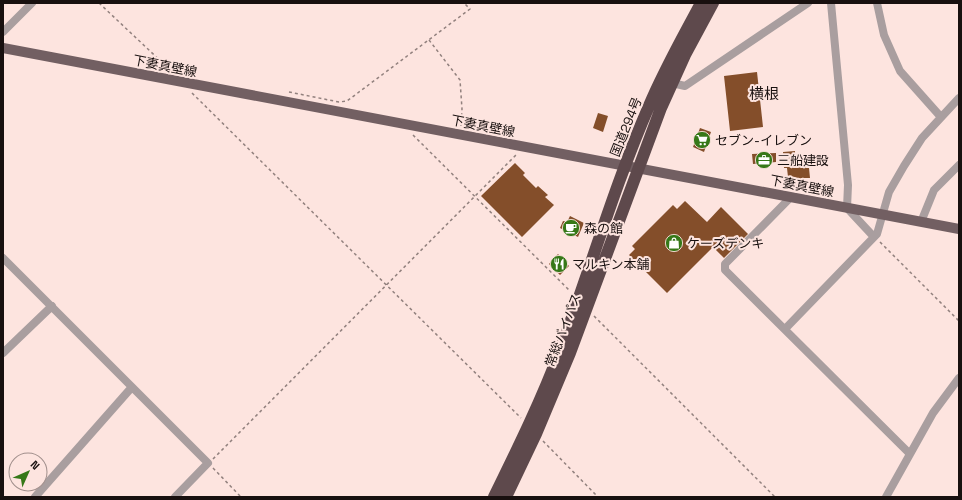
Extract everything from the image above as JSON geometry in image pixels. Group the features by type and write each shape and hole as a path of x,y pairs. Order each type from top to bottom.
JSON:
{"highway":[{"name":"国道294号","path":"589,268 649,105 675,51 702,3"},
{"name":"国道294号","path":"639,169 672,83 713,3"},
{"name":"常総バイパス","path":"494,497 532,430 570,353 639,169"},
{"name":"常総バイパス","path":"506,497 532,430 589,268"}],"main road":[{"name":"下妻真壁線","path":"3,48 625,167 959,229"}],"street":[{"path":"3,32 32,3"},
{"path":"672,83 685,86 808,3"},
{"path":"831,3 848,185 847,208 874,237"},
{"path":"877,3 884,35 900,71 940,116"},
{"path":"785,329 874,237 884,214 889,192 904,166 922,138 940,116 959,98"},
{"path":"921,222 934,190 959,165"},
{"path":"791,197 725,264 725,270 910,454"},
{"path":"3,258 208,463 176,497"},
{"path":"3,353 52,306"},
{"path":"886,497 933,413 959,378"},
{"path":"35,497 132,387"}],"path":[{"path":"99,3 167,67 186,73"},
{"path":"285,92 339,102 347,101 470,9 464,3"},
{"path":"429,40 460,80 462,109 460,135"},
{"path":"189,84 192,93 598,497"},
{"path":"408,125 408,130 571,292"},
{"path":"241,497 208,463 524,147"},
{"path":"874,237 959,320"},
{"path":"592,314 775,497"}],"building":[{"path":"757,72 763,127 730,131 724,76"},
{"path":"598,113 608,116 603,132 593,128"},
{"name":"セブン-イレブン","path":"700,128 711,132 704,152 693,147"},
{"path":"795,151 795,159 806,158 806,168 809,168 810,178 801,178 802,187 789,186 787,168 784,168 783,152"},
{"path":"776,153 776,162 753,164 752,154"},
{"path":"515,163 525,173 523,175 536,188 538,186 548,195 545,197 554,205 522,237 481,196"},
{"path":"685,201 707,222 721,207 748,234 724,258 713,247 667,293 629,255 635,249 632,246 673,205 677,209"},
{"path":"570,216 584,223 578,237 560,228 563,221 567,222"},
{"path":"558,254 569,266 560,275 549,264"}],"place":[{"name":"セブン-イレブン","path":"702,140"},
{"name":"三船建設","path":"764,160"},
{"name":"森の館","path":"571,228"},
{"name":"ケーズデンキ","path":"674,243"},
{"name":"マルキン本舗","path":"559,264"}],"district":[{"name":"横根","path":"764,93"}]}
